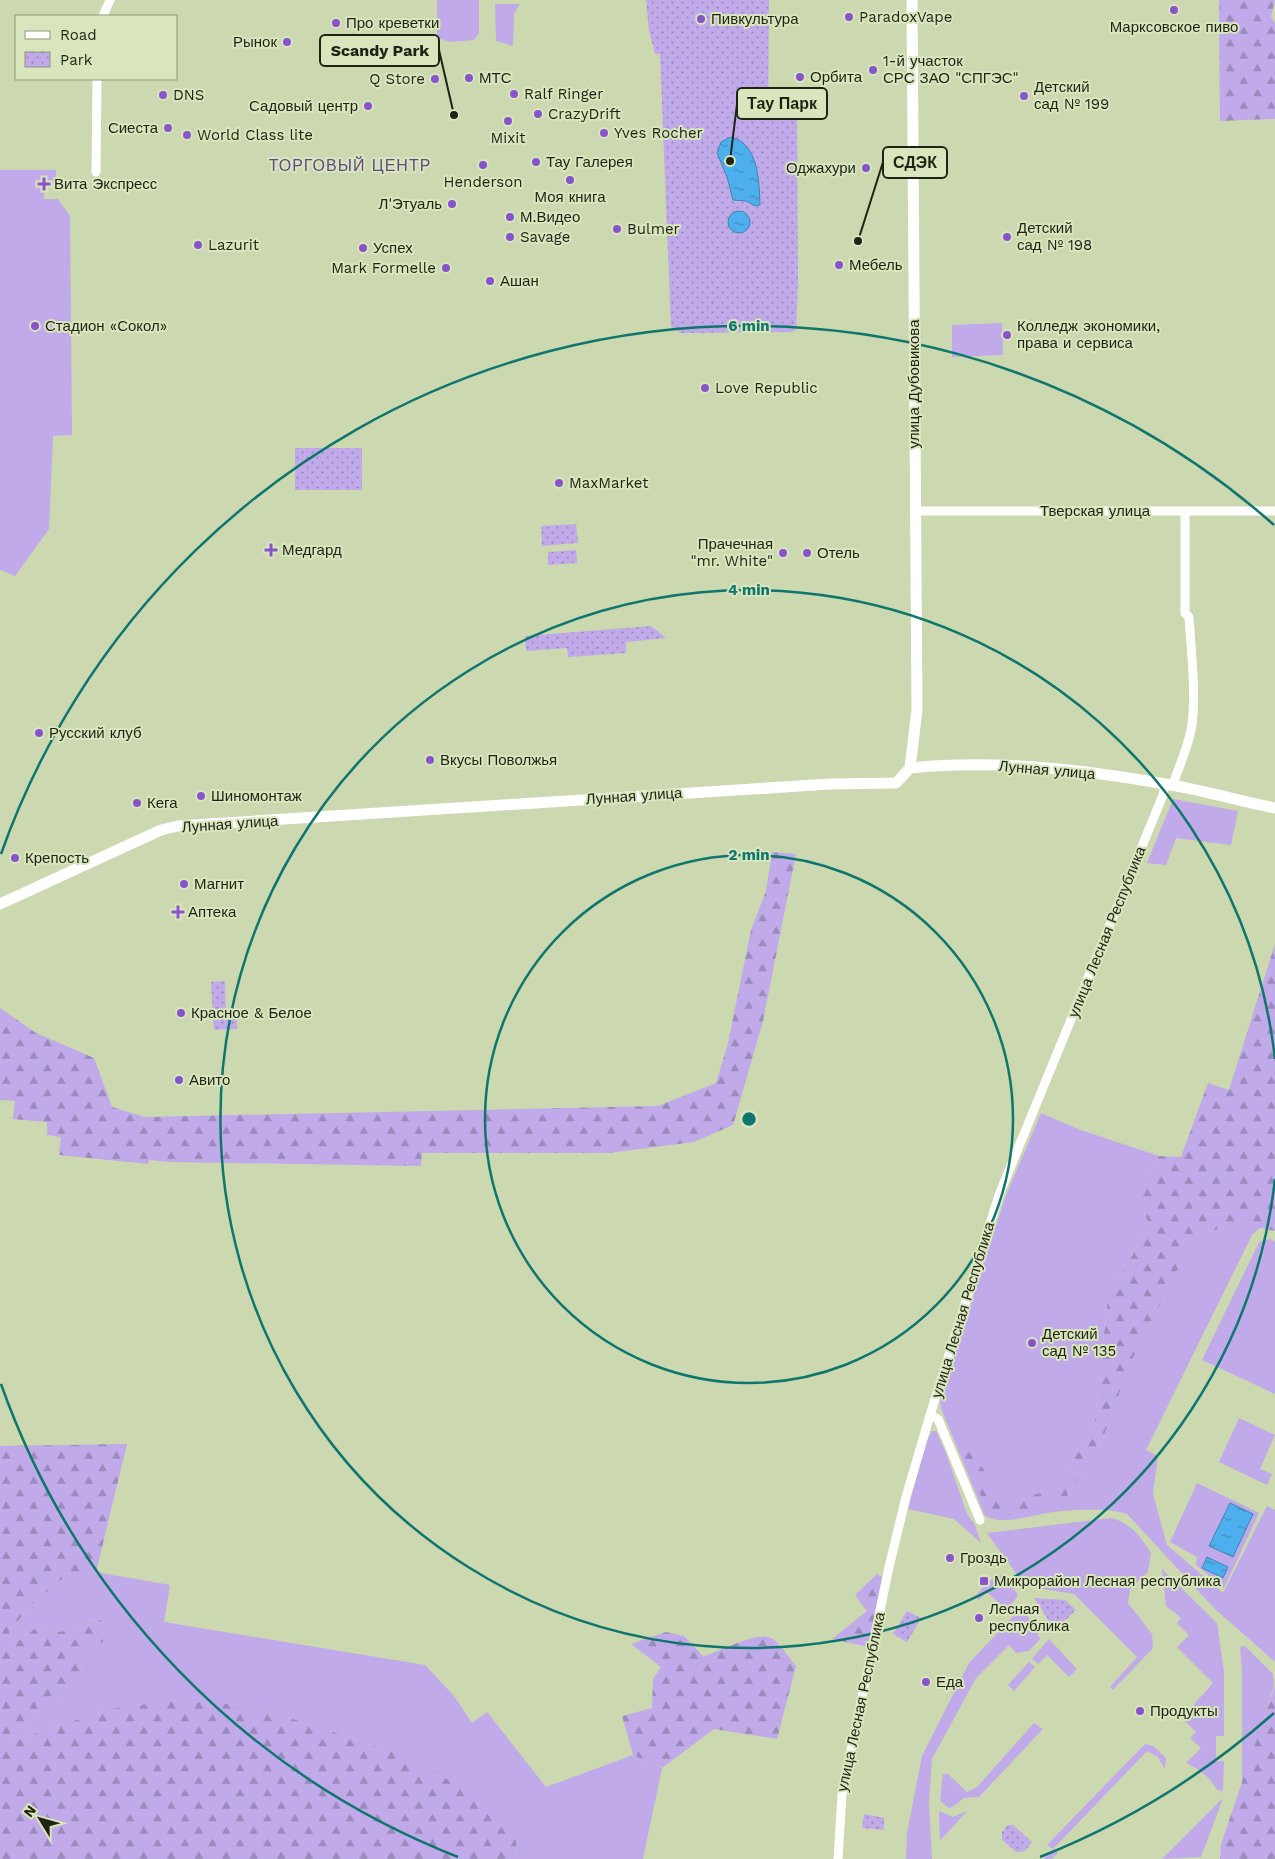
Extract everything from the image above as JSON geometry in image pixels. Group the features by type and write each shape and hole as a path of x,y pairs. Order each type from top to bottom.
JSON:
{"street":[{"path":"103,15 110,0"},
{"name":"улица Дубовикова","path":"910,768 917,710 912,0"},
{"path":"96,172 97,80"},
{"name":"Тверская улица","path":"915,511 1275,511"},
{"name":"улица Лесная Республика","path":"838,1859 842,1794 889,1568 906,1497 999,1195 1152,821 1169,784 1183,762 1191,728 1192,653 1189,617 1186,613 1185,512"},
{"name":"Лунная улица","path":"0,904 161,830 178,826 830,784 896,783 910,768 978,764 1088,772 1169,784 1275,808"},
{"path":"930,1415 938,1419 980,1520"}],"green space":[{"path":"437,0 479,0 479,33 474,40 451,42 440,39 437,35"},
{"path":"646,0 769,0 768,119 797,120 798,283 796,330 791,332 681,333 671,327 660,54 655,54 649,31"},
{"path":"1219,0 1275,0 1271,17 1275,23 1275,119 1220,121"},
{"path":"495,4 520,4 514,14 513,46 496,41"},
{"name":"Стадион «Сокол»","path":"0,170 56,170 56,184 44,185 44,199 58,199 70,216 72,435 53,436 49,529 15,576 0,570"},
{"path":"1002,323 1003,355 952,357 952,325"},
{"path":"295,448 362,448 362,490 295,490"},
{"path":"576,524 578,543 542,546 541,526"},
{"path":"576,550 577,563 548,565 548,552"},
{"path":"651,626 666,638 626,642 626,653 568,657 567,648 526,651 525,636"},
{"path":"1173,799 1238,811 1231,845 1176,838 1166,865 1147,863"},
{"path":"772,852 796,854 763,1021 733,1125 694,1142 609,1153 422,1153 421,1166 169,1162 149,1160 148,1164 59,1155 61,1137 47,1135 47,1122 13,1119 15,1101 0,1100 0,1008 36,1033 94,1058 112,1107 145,1117 658,1106 716,1083 728,1043 751,930 766,891"},
{"path":"1275,944 1275,1231 1241,1224 1195,1235 1130,1364 1103,1438 1067,1496 1011,1515 992,1513 982,1498 959,1450 971,1448 1004,1503 1063,1487 1076,1453 1095,1420 1108,1296 1150,1226 1138,1200 1159,1156 1181,1157 1208,1083 1229,1090"},
{"path":"225,981 226,1013 236,1013 237,1029 214,1030 211,982"},
{"path":"1041,1113 1078,1129 1159,1156 1138,1200 1150,1226 1108,1296 1095,1420 1076,1453 1063,1487 1004,1504 971,1448 992,1513 1067,1496 1103,1438 1130,1364 1195,1235 1241,1224 1261,1227 1252,1235 1146,1450 1158,1456 1153,1494 1167,1545 1223,1593 1267,1506 1275,1510 1275,1662 1215,1609 1127,1514 1109,1510 1090,1510 1053,1512 1010,1520 993,1519 985,1516 941,1408 940,1400 1005,1198"},
{"path":"1270,1239 1275,1242 1275,1394 1202,1360 1259,1242"},
{"path":"1239,1418 1275,1435 1260,1469 1272,1474 1267,1485 1219,1462"},
{"path":"932,1431 936,1431 946,1453 967,1514 975,1525 981,1543 954,1519 908,1509 926,1442"},
{"path":"127,1444 96,1572 62,1579 31,1605 9,1632 13,1643 41,1625 53,1633 71,1630 83,1621 101,1620 105,1631 103,1642 86,1650 77,1685 71,1695 11,1734 12,1741 109,1709 177,1700 229,1704 278,1714 397,1753 429,1773 448,1779 487,1799 516,1832 517,1859 0,1859 0,1446"},
{"path":"1197,1483 1259,1513 1224,1588 1196,1565 1197,1557 1170,1542"},
{"path":"1111,1518 1130,1527 1151,1553 1148,1572 1130,1589 1128,1603 1152,1634 1153,1648 1113,1690 1110,1687 1137,1657 1074,1594 1031,1587 1023,1583 987,1533"},
{"path":"1162,1569 1217,1623 1224,1672 1224,1736 1216,1736 1216,1761 1224,1761 1223,1791 1217,1790 1204,1774 1186,1763 1201,1748 1190,1738 1196,1732 1182,1718 1213,1683 1177,1647 1189,1635 1177,1623 1181,1618 1166,1606"},
{"path":"96,1572 170,1585 164,1622 425,1665 454,1696 472,1723 487,1712 546,1787 633,1755 662,1768 643,1859 517,1859 516,1832 448,1779 429,1773 397,1753 278,1714 229,1704 177,1700 109,1709 12,1741 11,1734 71,1695 77,1685 86,1650 103,1642 101,1620 83,1621 71,1630 53,1633 41,1625 13,1643 9,1632 31,1605 62,1579"},
{"path":"877,1574 882,1577 869,1647 832,1639 867,1611 855,1595"},
{"path":"996,1575 1001,1575 1017,1593 1017,1597 1006,1610 987,1592 979,1600 975,1596"},
{"path":"1034,1598 1065,1600 1076,1610 1055,1630"},
{"path":"1021,1608 1036,1628 1040,1639 1029,1651 1016,1653 1009,1645 976,1678 932,1759 929,1803 932,1859 906,1859 907,1833 922,1756 969,1663"},
{"path":"907,1611 921,1618 907,1642 893,1634"},
{"path":"666,1632 684,1636 703,1656 749,1639 767,1637 773,1639 796,1666 777,1739 714,1729 662,1768 633,1755 622,1716 652,1708 653,1679 661,1667 631,1644"},
{"path":"1049,1639 1077,1669 1069,1677 1047,1655 1038,1664 1032,1659"},
{"path":"1245,1646 1273,1674 1274,1685 1242,1788 1242,1672 1240,1647"},
{"path":"1029,1662 1035,1667 1014,1691 1008,1685"},
{"path":"1275,1685 1275,1859 1220,1859 1221,1844"},
{"path":"1034,1723 1043,1729 979,1797 964,1798 949,1808 940,1801 943,1774 948,1774 967,1792 977,1787"},
{"path":"1145,1744 1153,1746 1166,1758 1165,1769 1158,1757 1147,1751 1053,1849 1047,1845"},
{"path":"1223,1798 1201,1857 1162,1859"},
{"path":"939,1811 953,1817 967,1811 940,1841"},
{"path":"864,1814 884,1818 884,1830 862,1828"},
{"path":"1008,1825 1013,1825 1032,1842 1025,1851 1016,1852 1002,1840 1002,1832"},
{"path":"1053,1849 1058,1853 1052,1859 1043,1859"}],"water":[{"path":"731,137 747,147 756,165 760,205 755,206 746,201 733,200 727,177 717,153 721,142"},
{"path":"739,211 747,214 750,222 747,230 739,233 731,230 728,222 731,214"},
{"path":"1230,1503 1253,1514 1233,1557 1209,1546"},
{"path":"1207,1557 1228,1567 1223,1578 1202,1568"}],"place":[{"name":"Марксовское пиво","path":"1174,10"},
{"name":"ParadoxVape","path":"849,17"},
{"name":"Пивкультура","path":"701,19"},
{"name":"Про креветки","path":"336,23"},
{"name":"Рынок","path":"287,42"},
{"name":"1-й участок СРС ЗАО \"СПГЭС\"","path":"873,70"},
{"name":"Орбита","path":"800,77"},
{"name":"МТС","path":"469,78"},
{"name":"Q Store","path":"435,79"},
{"name":"Ralf Ringer","path":"514,94"},
{"name":"DNS","path":"163,95"},
{"name":"Детский сад № 199","path":"1024,96"},
{"name":"Садовый центр","path":"368,106"},
{"name":"CrazyDrift","path":"538,114"},
{"name":"Scandy Park","path":"454,115"},
{"name":"Mixit","path":"508,121"},
{"name":"Сиеста","path":"168,128"},
{"name":"Yves Rocher","path":"604,133"},
{"name":"World Class lite","path":"187,135"},
{"name":"Тау Парк","path":"730,161"},
{"name":"Тау Галерея","path":"536,162"},
{"name":"Henderson","path":"483,165"},
{"name":"Оджахури","path":"866,168"},
{"name":"Моя книга","path":"570,180"},
{"name":"Вита Экспресс","path":"44,184"},
{"name":"Л'Этуаль","path":"452,204"},
{"name":"М.Видео","path":"510,217"},
{"name":"Bulmer","path":"617,229"},
{"name":"Savage","path":"510,237"},
{"name":"Детский сад № 198","path":"1007,237"},
{"name":"СДЭК","path":"858,241"},
{"name":"Lazurit","path":"198,245"},
{"name":"Успех","path":"363,248"},
{"name":"Мебель","path":"839,265"},
{"name":"Mark Formelle","path":"446,268"},
{"name":"Ашан","path":"490,281"},
{"name":"Стадион «Сокол»","path":"35,326"},
{"name":"Колледж экономики, права и сервиса","path":"1007,335"},
{"name":"Love Republic","path":"705,388"},
{"name":"MaxMarket","path":"559,483"},
{"name":"Медгард","path":"271,550"},
{"name":"Прачечная \"mr. White\"","path":"783,553"},
{"name":"Отель","path":"807,553"},
{"name":"Русский клуб","path":"39,733"},
{"name":"Вкусы Поволжья","path":"430,760"},
{"name":"Шиномонтаж","path":"201,796"},
{"name":"Кега","path":"137,803"},
{"name":"Крепость","path":"15,858"},
{"name":"Магнит","path":"184,884"},
{"name":"Аптека","path":"178,912"},
{"name":"Красное & Белое","path":"181,1013"},
{"name":"Авито","path":"179,1080"},
{"name":"Детский сад № 135","path":"1032,1343"},
{"name":"Гроздь","path":"950,1558"},
{"name":"Микрорайон Лесная республика","path":"984,1581"},
{"name":"Лесная республика","path":"979,1618"},
{"name":"Еда","path":"926,1682"},
{"name":"Продукты","path":"1140,1711"}],"district":[{"name":"ТОРГОВЫЙ ЦЕНТР","path":"350,165"}]}
